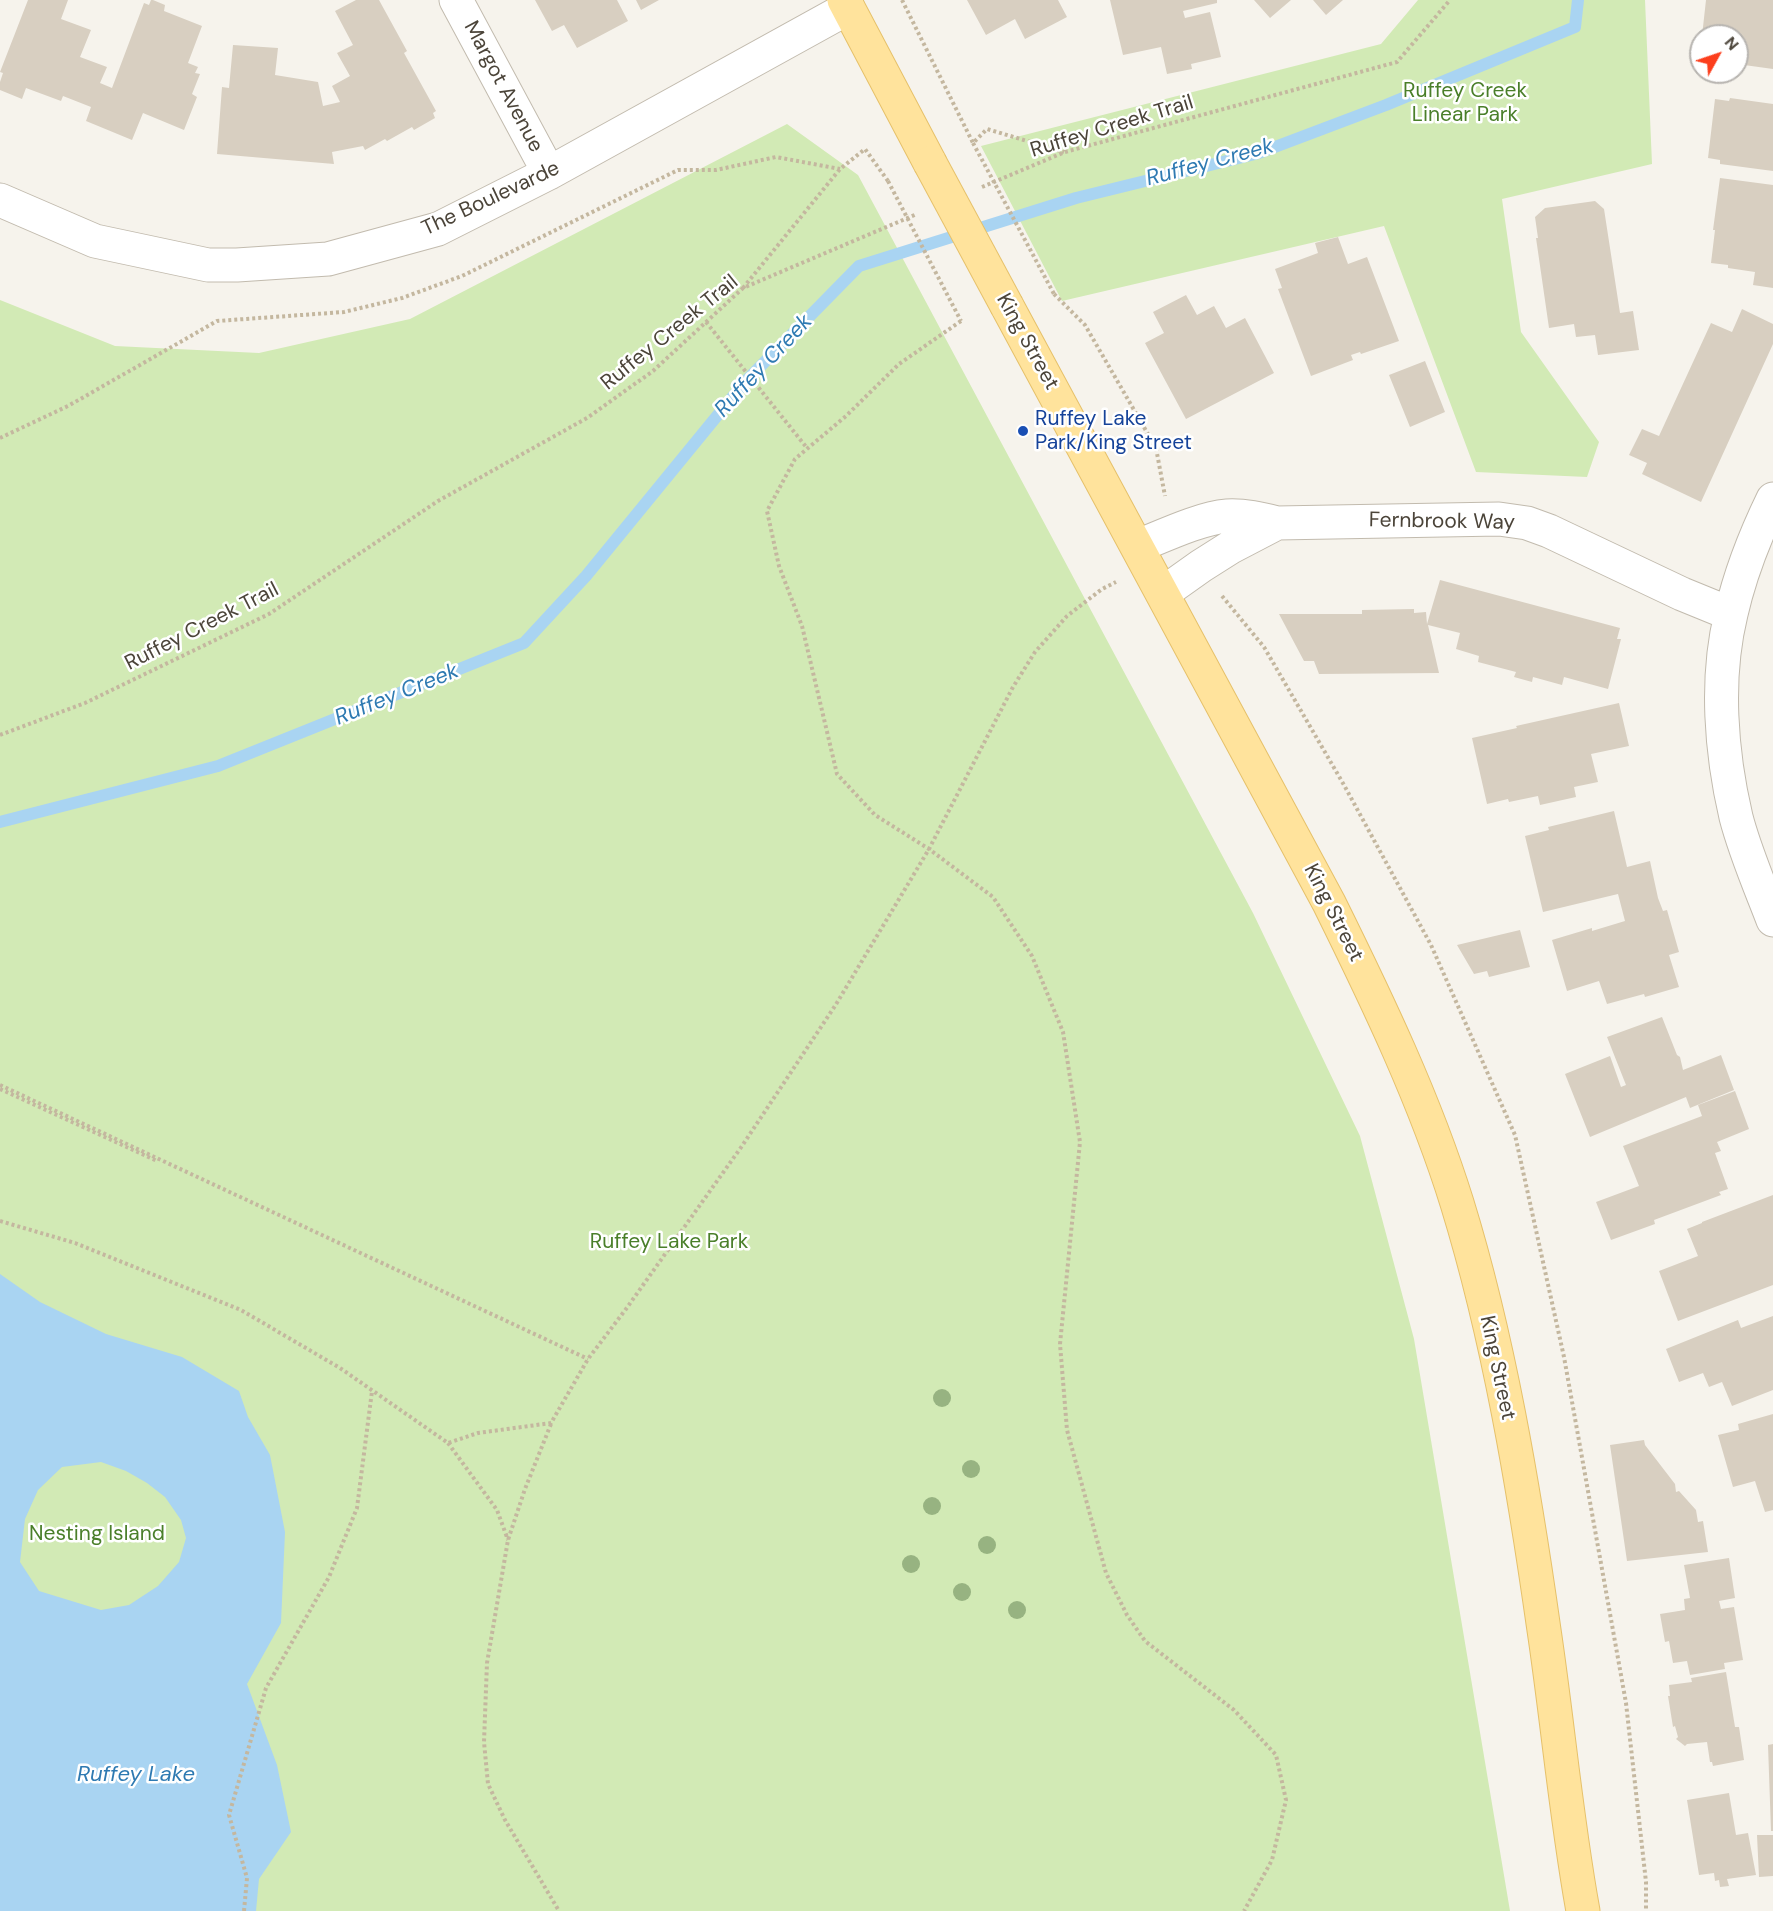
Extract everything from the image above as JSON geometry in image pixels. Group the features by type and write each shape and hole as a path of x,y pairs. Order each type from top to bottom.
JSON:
{"main road":[{"name":"King Street","path":"846,4 1329,903 1366,979 1424,1114 1456,1202 1495,1352 1517,1466 1544,1630 1569,1833 1583,1911"}],"street":[{"name":"Margot Avenue","path":"456,0 549,173"},
{"name":"The Boulevarde","path":"0,200 95,241 208,265 237,266 328,259 438,229 549,173 846,4"},
{"path":"1773,499 1755,537 1731,615 1724,659 1722,702 1726,772 1737,819 1773,920"},
{"name":"Fernbrook Way","path":"1150,568 1181,528 1226,516 1250,517 1278,523 1499,519 1527,523 1550,531 1731,615"},
{"name":"Fernbrook Way","path":"1150,568 1201,566 1231,547 1278,523"}],"path":[{"path":"902,0 973,143 1054,294 1085,325 1156,448 1164,495 1181,528"},
{"name":"Ruffey Creek Trail","path":"979,189 1065,152 1397,62 1450,0"},
{"path":"973,143 987,129 1065,152"},
{"path":"742,288 840,169 865,149 888,181 961,321 899,364 846,416 795,459 767,511 779,566 802,626 837,774 875,814 929,849 993,897 1032,956 1063,1032 1080,1142 1060,1344 1067,1430 1106,1573 1127,1614 1145,1641 1234,1710 1276,1755 1286,1800 1272,1860 1244,1911"},
{"path":"0,438 68,406 217,321 344,312 402,298 462,276 678,170 716,170 776,157 840,169"},
{"name":"Ruffey Creek Trail","path":"0,735 86,703 269,614 438,501 587,418 653,372 742,288 925,211"},
{"path":"706,322 807,448"},
{"path":"1201,566 1214,588 1264,647 1344,785 1431,945 1515,1135 1564,1357 1626,1703 1646,1882 1646,1911"},
{"path":"559,1911 505,1820 488,1784 484,1742 487,1663 508,1540 551,1423 588,1359 742,1146 835,1006 929,849 1013,687 1035,652 1067,616 1102,589 1150,568"},
{"path":"0,1087 588,1359"},
{"path":"0,1221 75,1243 241,1310 340,1368 448,1443 497,1510 508,1540"},
{"path":"244,1911 247,1878 229,1815 266,1689 329,1577 357,1508 372,1391"},
{"path":"448,1443 478,1433 551,1423"}],"green space":[{"name":"Ruffey Creek Linear Park","path":"1418,0 1645,0 1652,164 1502,199 1521,332 1599,442 1587,477 1476,472 1384,226 1062,301 981,146 1381,44"},
{"name":"Ruffey Lake Park","path":"787,124 858,175 1253,913 1360,1136 1414,1339 1510,1911 0,1911 0,300 115,346 259,353 410,319"}],"water":[{"name":"Ruffey Lake","path":"0,1274 40,1302 106,1334 182,1357 239,1391 248,1417 270,1455 285,1532 281,1623 247,1684 277,1765 291,1832 259,1879 256,1911 0,1911","holes":["101,1462 126,1471 165,1497 181,1520 186,1538 179,1562 158,1586 129,1605 101,1610 39,1591 20,1562 25,1519 38,1490 62,1467"]}],"building":[{"path":"28,0 68,0 61,19 91,30 80,57 107,67 100,83 112,88 144,3 149,5 153,0 165,5 164,11 202,26 188,63 198,67 195,73 200,74 192,94 197,97 184,130 143,113 132,140 86,121 91,107 63,96 61,101 26,88 22,99 0,90 3,73 0,72"},
{"path":"356,0 379,0 407,51 404,53 436,111 433,113 435,118 414,130 412,127 365,150 363,146 332,152 334,164 217,154 222,87 229,88 233,45 278,48 275,75 318,82 323,106 340,102 332,86 350,76 337,53 353,45 335,11"},
{"path":"535,0 617,0 628,21 577,48 564,25 552,31"},
{"path":"636,0 659,0 641,10"},
{"path":"967,0 1058,0 1067,17 1025,39 1015,19 986,35"},
{"path":"1110,0 1217,0 1217,3 1183,11 1185,18 1210,12 1221,57 1191,64 1192,69 1167,74 1161,47 1123,55"},
{"path":"1254,0 1291,0 1270,18"},
{"path":"1313,0 1343,0 1326,15"},
{"path":"1706,0 1773,0 1773,69 1749,66 1749,24 1703,24"},
{"path":"1730,98 1773,104 1773,171 1720,164 1720,160 1708,158 1715,99 1729,101"},
{"path":"1720,178 1773,185 1773,288 1753,285 1755,272 1711,263"},
{"path":"1595,201 1604,209 1620,313 1633,311 1639,350 1598,355 1595,335 1576,337 1574,324 1549,328 1535,217 1545,208"},
{"path":"1338,237 1348,264 1367,257 1399,341 1361,354 1360,352 1351,355 1353,360 1311,376 1278,289 1282,288 1275,269 1318,253 1315,243"},
{"path":"1186,295 1197,315 1214,306 1226,328 1245,318 1274,373 1186,419 1145,343 1164,333 1153,312"},
{"path":"1742,309 1773,324 1773,344 1701,502 1642,474 1647,463 1629,455 1642,429 1659,436 1711,323 1732,332"},
{"path":"1425,361 1445,412 1410,427 1389,375"},
{"path":"1440,580 1620,628 1617,639 1621,639 1608,689 1564,677 1562,685 1533,677 1532,682 1514,677 1516,672 1478,662 1479,656 1456,649 1460,633 1428,625 1439,673 1319,674 1314,661 1304,661 1279,614 1362,614 1362,610 1414,609 1414,613 1426,612 1427,624"},
{"path":"1619,703 1629,746 1591,754 1598,782 1574,787 1576,797 1540,805 1538,796 1487,804 1472,738"},
{"path":"1614,811 1627,867 1650,861 1658,898 1663,911 1667,910 1679,952 1669,955 1679,987 1645,997 1644,994 1607,1004 1599,981 1567,991 1552,940 1625,921 1618,894 1543,912 1525,836 1549,830 1548,827"},
{"path":"1520,930 1530,967 1489,977 1487,971 1474,974 1457,945"},
{"path":"1662,1017 1677,1055 1680,1057 1683,1070 1721,1055 1734,1090 1690,1108 1686,1097 1590,1137 1565,1074 1610,1056 1621,1087 1626,1085 1607,1037"},
{"path":"1735,1091 1749,1129 1717,1142 1721,1151 1715,1153 1728,1189 1719,1192 1721,1195 1654,1220 1655,1224 1611,1240 1596,1202 1639,1186 1623,1146 1702,1116 1698,1105"},
{"path":"1773,1195 1773,1285 1678,1321 1659,1271 1698,1256 1687,1229"},
{"path":"1773,1316 1773,1390 1732,1406 1722,1382 1709,1387 1703,1373 1679,1382 1666,1349 1738,1320 1741,1328"},
{"path":"1773,1414 1773,1510 1765,1512 1755,1481 1733,1487 1718,1435 1739,1430 1738,1424"},
{"path":"1644,1440 1645,1445 1675,1484 1676,1492 1679,1491 1696,1510 1698,1522 1703,1521 1708,1552 1627,1561 1610,1445"},
{"path":"1729,1558 1735,1598 1719,1601 1721,1609 1734,1607 1743,1660 1724,1663 1725,1669 1690,1675 1687,1661 1673,1663 1669,1641 1665,1642 1660,1614 1685,1610 1684,1599 1690,1598 1684,1565"},
{"path":"1726,1672 1735,1727 1739,1727 1744,1760 1713,1766 1710,1762 1707,1742 1685,1746 1676,1739 1678,1737 1675,1726 1673,1727 1668,1696 1670,1696 1669,1685 1692,1682 1691,1678"},
{"path":"1773,1744 1773,1831 1771,1831 1768,1745"},
{"path":"1729,1793 1736,1835 1748,1833 1756,1875 1727,1879 1729,1886 1720,1887 1719,1880 1715,1881 1714,1873 1699,1875 1687,1800"},
{"path":"1757,1835 1773,1835 1773,1876 1759,1877"}],"waterway":[{"name":"Ruffey Creek","path":"0,822 218,766 524,643 586,576 744,383 859,266 1076,198 1259,153 1386,105 1575,27 1578,0"}],"place":[{"name":"Ruffey Lake Park/King Street","path":"1023,431"}],"park label":[{"name":"Nesting Island","path":"97,1534"}]}
